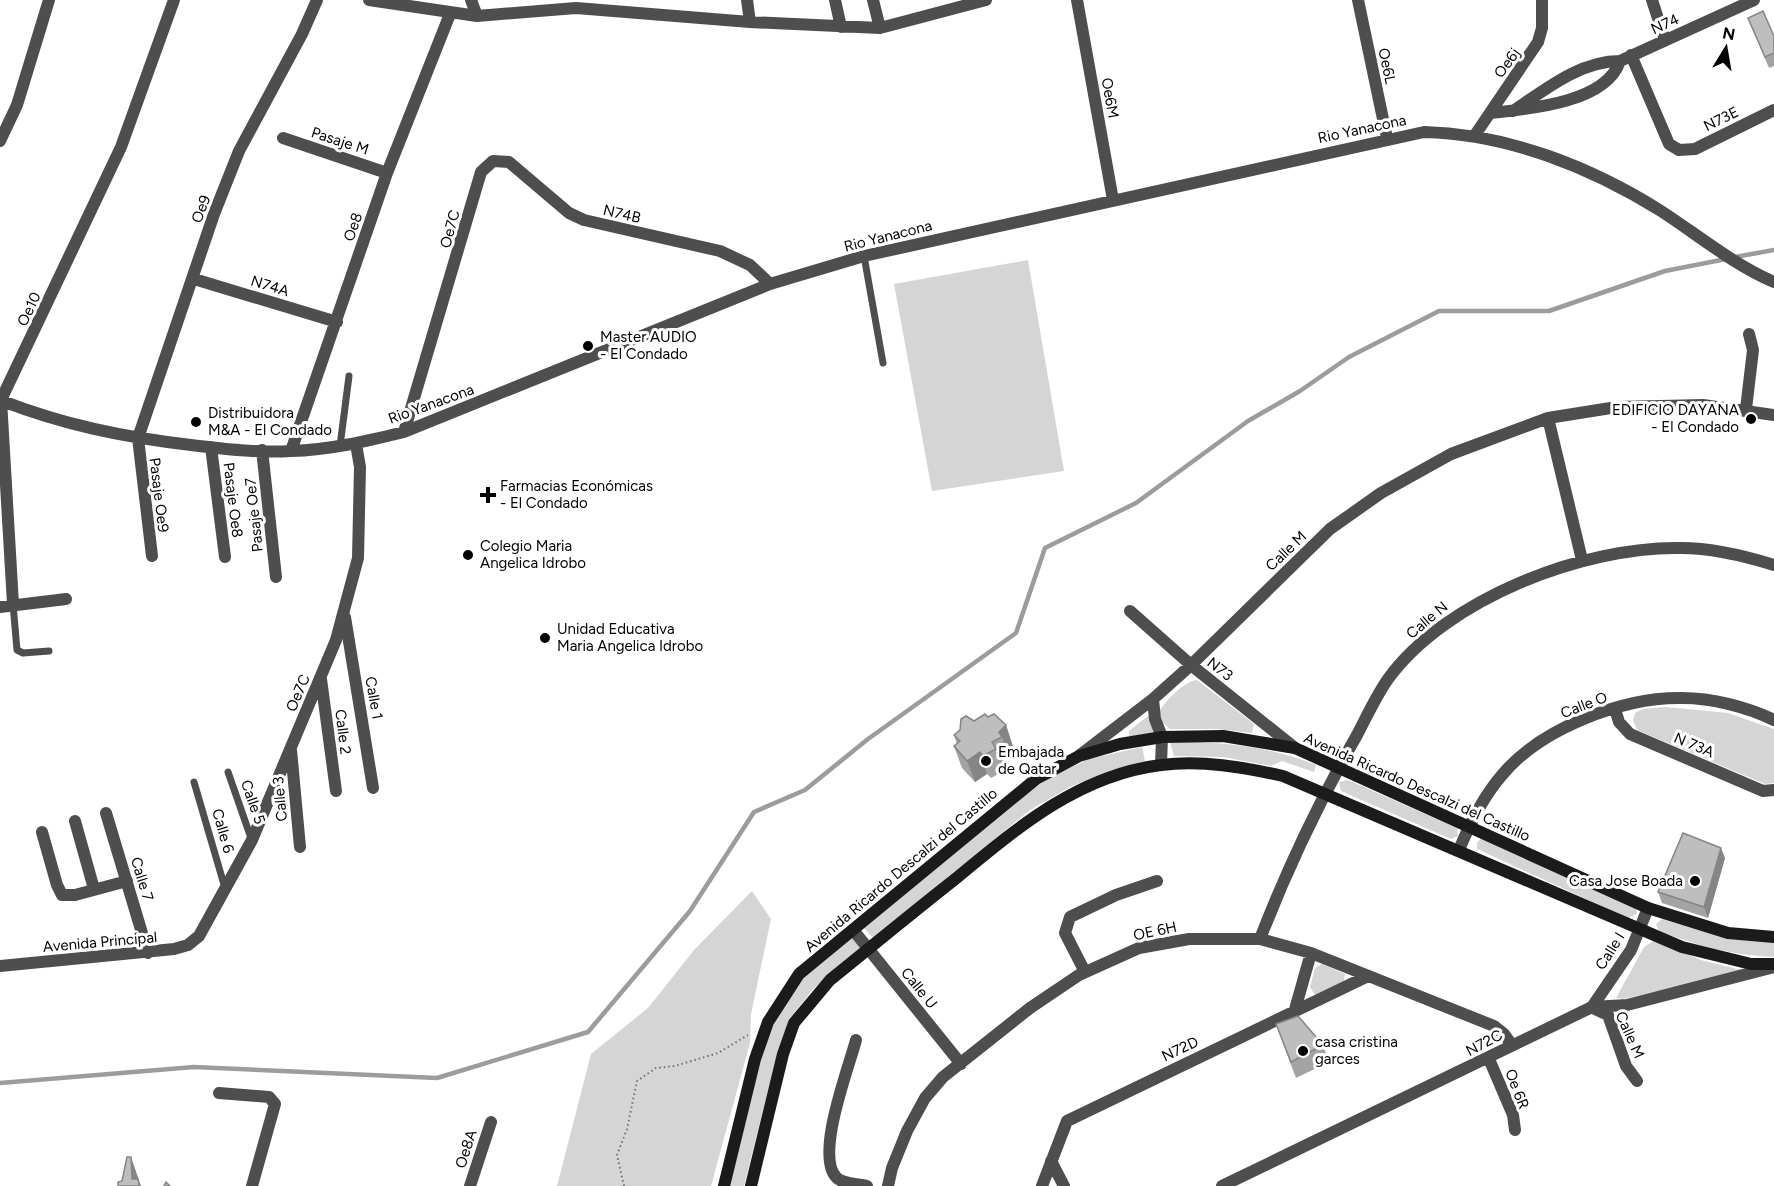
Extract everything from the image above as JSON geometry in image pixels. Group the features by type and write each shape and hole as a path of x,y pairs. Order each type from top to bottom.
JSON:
{"street":[{"path":"0,141 17,105 49,0"},
{"name":"Oe10","path":"13,604 1,400 120,147 174,0"},
{"name":"Oe9","path":"138,438 194,279 214,214 240,151 302,34 317,0"},
{"path":"369,0 450,14 477,16 576,4 750,22 880,28 965,3 986,0"},
{"path":"471,0 477,16"},
{"path":"747,0 750,22"},
{"path":"835,0 841,27"},
{"path":"873,0 880,28"},
{"name":"Oe6M","path":"1077,0 1113,200"},
{"name":"Oe6L","path":"1358,0 1387,138"},
{"name":"Oe6j","path":"1475,135 1538,42 1542,28 1542,0"},
{"path":"1652,0 1665,40"},
{"name":"N74","path":"1625,58 1741,3 1754,0"},
{"name":"Oe8","path":"291,451 387,173 450,14"},
{"path":"1490,113 1549,105 1591,91 1613,76 1625,58"},
{"path":"1513,111 1551,86 1588,66 1625,58"},
{"name":"N73E","path":"1625,58 1669,144 1679,150 1695,149 1774,110"},
{"name":"Rio Yanacona","path":"1,400 51,419 100,432 138,438 211,447 291,451 356,444 404,432 770,284 864,256 1387,138 1424,132 1475,135 1564,162 1636,196 1752,271 1774,282"},
{"name":"Pasaje M","path":"283,138 387,173"},
{"name":"N74B","path":"482,172 493,161 509,162 569,213 584,220 720,251 750,265 770,284"},
{"name":"Oe7C","path":"404,432 482,172"},
{"name":"N74A","path":"194,279 337,322"},
{"path":"1746,409 1753,350 1749,334"},
{"name":"Calle M","path":"1079,756 1153,699 1191,665 1330,530 1381,493 1451,454 1548,418 1617,406 1703,405 1746,409 1774,415"},
{"path":"1548,418 1582,560"},
{"name":"Pasaje Oe9","path":"138,438 152,556"},
{"name":"Oe7C","path":"199,936 252,840 321,678 344,614 358,558 360,467 356,444"},
{"name":"Pasaje Oe8","path":"211,447 225,557"},
{"name":"Pasaje Oe7","path":"262,450 276,577"},
{"name":"Calle N","path":"1260,939 1325,792 1388,680 1433,633 1461,611 1487,598 1582,560 1681,548 1725,554 1774,565"},
{"path":"0,607 66,599"},
{"name":"N73","path":"1130,611 1191,665 1294,748"},
{"name":"Calle 1","path":"344,614 373,788"},
{"name":"Calle 2","path":"321,678 336,791"},
{"name":"Calle O","path":"1459,850 1468,826 1503,773 1535,747 1568,725 1651,699 1683,698 1719,702 1774,720"},
{"path":"1153,699 1155,719 1162,737 1161,765"},
{"name":"N 73A","path":"1615,710 1618,722 1630,734 1763,790 1774,790"},
{"name":"Avenida Ricardo Descalzi del Castillo","path":"724,1186 755,1059 768,1022 799,974 854,931 1036,778 1079,756 1120,744 1162,737 1223,736 1294,748 1648,908 1728,933 1774,937"},
{"name":"Calle 3","path":"291,747 300,847"},
{"path":"751,1186 783,1054 794,1023 830,980 1019,826 1055,802 1092,785 1161,765 1201,763 1245,767 1283,776 1325,792 1682,947 1720,958 1774,966"},
{"name":"Calle 7","path":"106,813 148,953"},
{"path":"75,821 94,890"},
{"path":"42,832 58,890 65,896 127,881"},
{"path":"1085,972 1065,933 1070,917 1116,895 1157,882"},
{"name":"Calle I","path":"1592,1007 1631,950 1648,908"},
{"name":"Calle U","path":"854,931 961,1064"},
{"name":"Avenida Principal","path":"1,964 174,950 188,945 199,936"},
{"name":"OE 6H","path":"888,1186 896,1159 925,1098 943,1077 1030,1008 1085,972 1138,948 1189,939 1260,939 1311,953 1494,1026 1512,1045"},
{"path":"1293,1013 1311,953"},
{"name":"N72C","path":"1222,1186 1489,1059 1512,1045 1592,1007 1627,1005 1774,966"},
{"name":"N72D","path":"1042,1186 1062,1131 1067,1121 1074,1116 1368,976"},
{"name":"Calle M","path":"1592,1007 1608,1015 1626,1066 1637,1081"},
{"path":"856,1040 833,1122 829,1148 830,1167 835,1177 841,1181 867,1186"},
{"name":"Oe 6R","path":"1489,1059 1513,1114 1515,1130"},
{"path":"219,1094 269,1097 275,1104 252,1186"},
{"name":"Oe8A","path":"470,1186 491,1122"},
{"path":"1051,1161 1064,1186"}],"lane":[{"path":"864,256 883,363"},
{"path":"340,446 349,376"},
{"name":"Oe10","path":"13,604 17,650 23,654 49,651"},
{"name":"Calle 5","path":"228,772 252,840"},
{"name":"Calle 6","path":"194,782 225,888"}],"path":[{"path":"624,1186 617,1155 627,1129 637,1081 656,1068 675,1066 718,1053 750,1034"}],"shaded area":[{"path":"1028,260 1064,471 932,491 894,284"},
{"path":"1197,680 1254,724 1252,733 1216,729 1170,729 1162,722 1159,712 1166,702 1175,692"},
{"path":"1665,707 1728,713 1774,729 1774,783 1765,784 1637,730 1633,720 1635,713 1643,709"},
{"path":"1149,715 1154,732 1129,737 1129,731"},
{"path":"1170,742 1207,742 1244,746 1280,753 1316,765 1314,772 1282,761 1271,766 1223,757 1174,756"},
{"path":"1142,747 1145,761 1108,771 1070,787 1030,810 873,938 864,928 1017,801 1050,777 1089,759"},
{"path":"1348,780 1457,828 1458,836 1451,839 1341,791 1339,782"},
{"path":"1482,837 1636,906 1637,914 1628,918 1477,849 1477,843"},
{"path":"752,891 771,919 751,1014 750,1043 711,1186 557,1186 591,1054 648,1008 694,950"},
{"path":"1662,919 1730,939 1774,942 1774,957 1729,952 1687,941 1659,931 1656,924"},
{"path":"853,937 860,948 813,989 790,1018 778,1050 744,1186 730,1186 747,1104 763,1051 774,1025 787,1001 808,972"},
{"path":"1655,940 1701,960 1745,971 1623,999 1616,998 1644,947"},
{"path":"1322,964 1345,974 1344,981 1315,995 1310,987 1315,968"}],"building":[{"path":"1763,11 1774,36 1774,53 1765,57 1748,18"},
{"path":"985,714 988,717 994,714 1006,725 999,732 1002,737 992,742 996,749 983,756 980,752 967,761 954,746 960,741 954,735 960,730 961,719 966,716 974,721"},
{"name":"Casa Jose Boada","path":"1683,833 1721,848 1704,907 1658,892"},
{"path":"1298,1016 1323,1045 1291,1062 1276,1024"},
{"path":"127,1157 131,1157 132,1179 138,1179 139,1186 118,1186 118,1182 122,1181"}],"waterway":[{"path":"1735,257 1774,250"},
{"path":"0,1083 194,1067 437,1078 588,1032 690,911 754,812 805,790 868,739 1016,633 1045,548 1136,503 1248,421 1300,391 1349,357 1439,311 1549,311 1665,271 1726,259"}],"place":[{"name":"Master AUDIO - El Condado","path":"588,346"},
{"name":"EDIFICIO DAYANA - El Condado","path":"1751,419"},
{"name":"Distribuidora M&A - El Condado","path":"196,422"},
{"name":"Farmacias Económicas - El Condado","path":"488,495"},
{"name":"Colegio Maria Angelica Idrobo","path":"468,555"},
{"name":"Unidad Educativa Maria Angelica Idrobo","path":"545,638"},
{"name":"Embajada de Qatar","path":"986,761"},
{"name":"Casa Jose Boada","path":"1695,881"},
{"name":"casa cristina garces","path":"1303,1051"}]}
